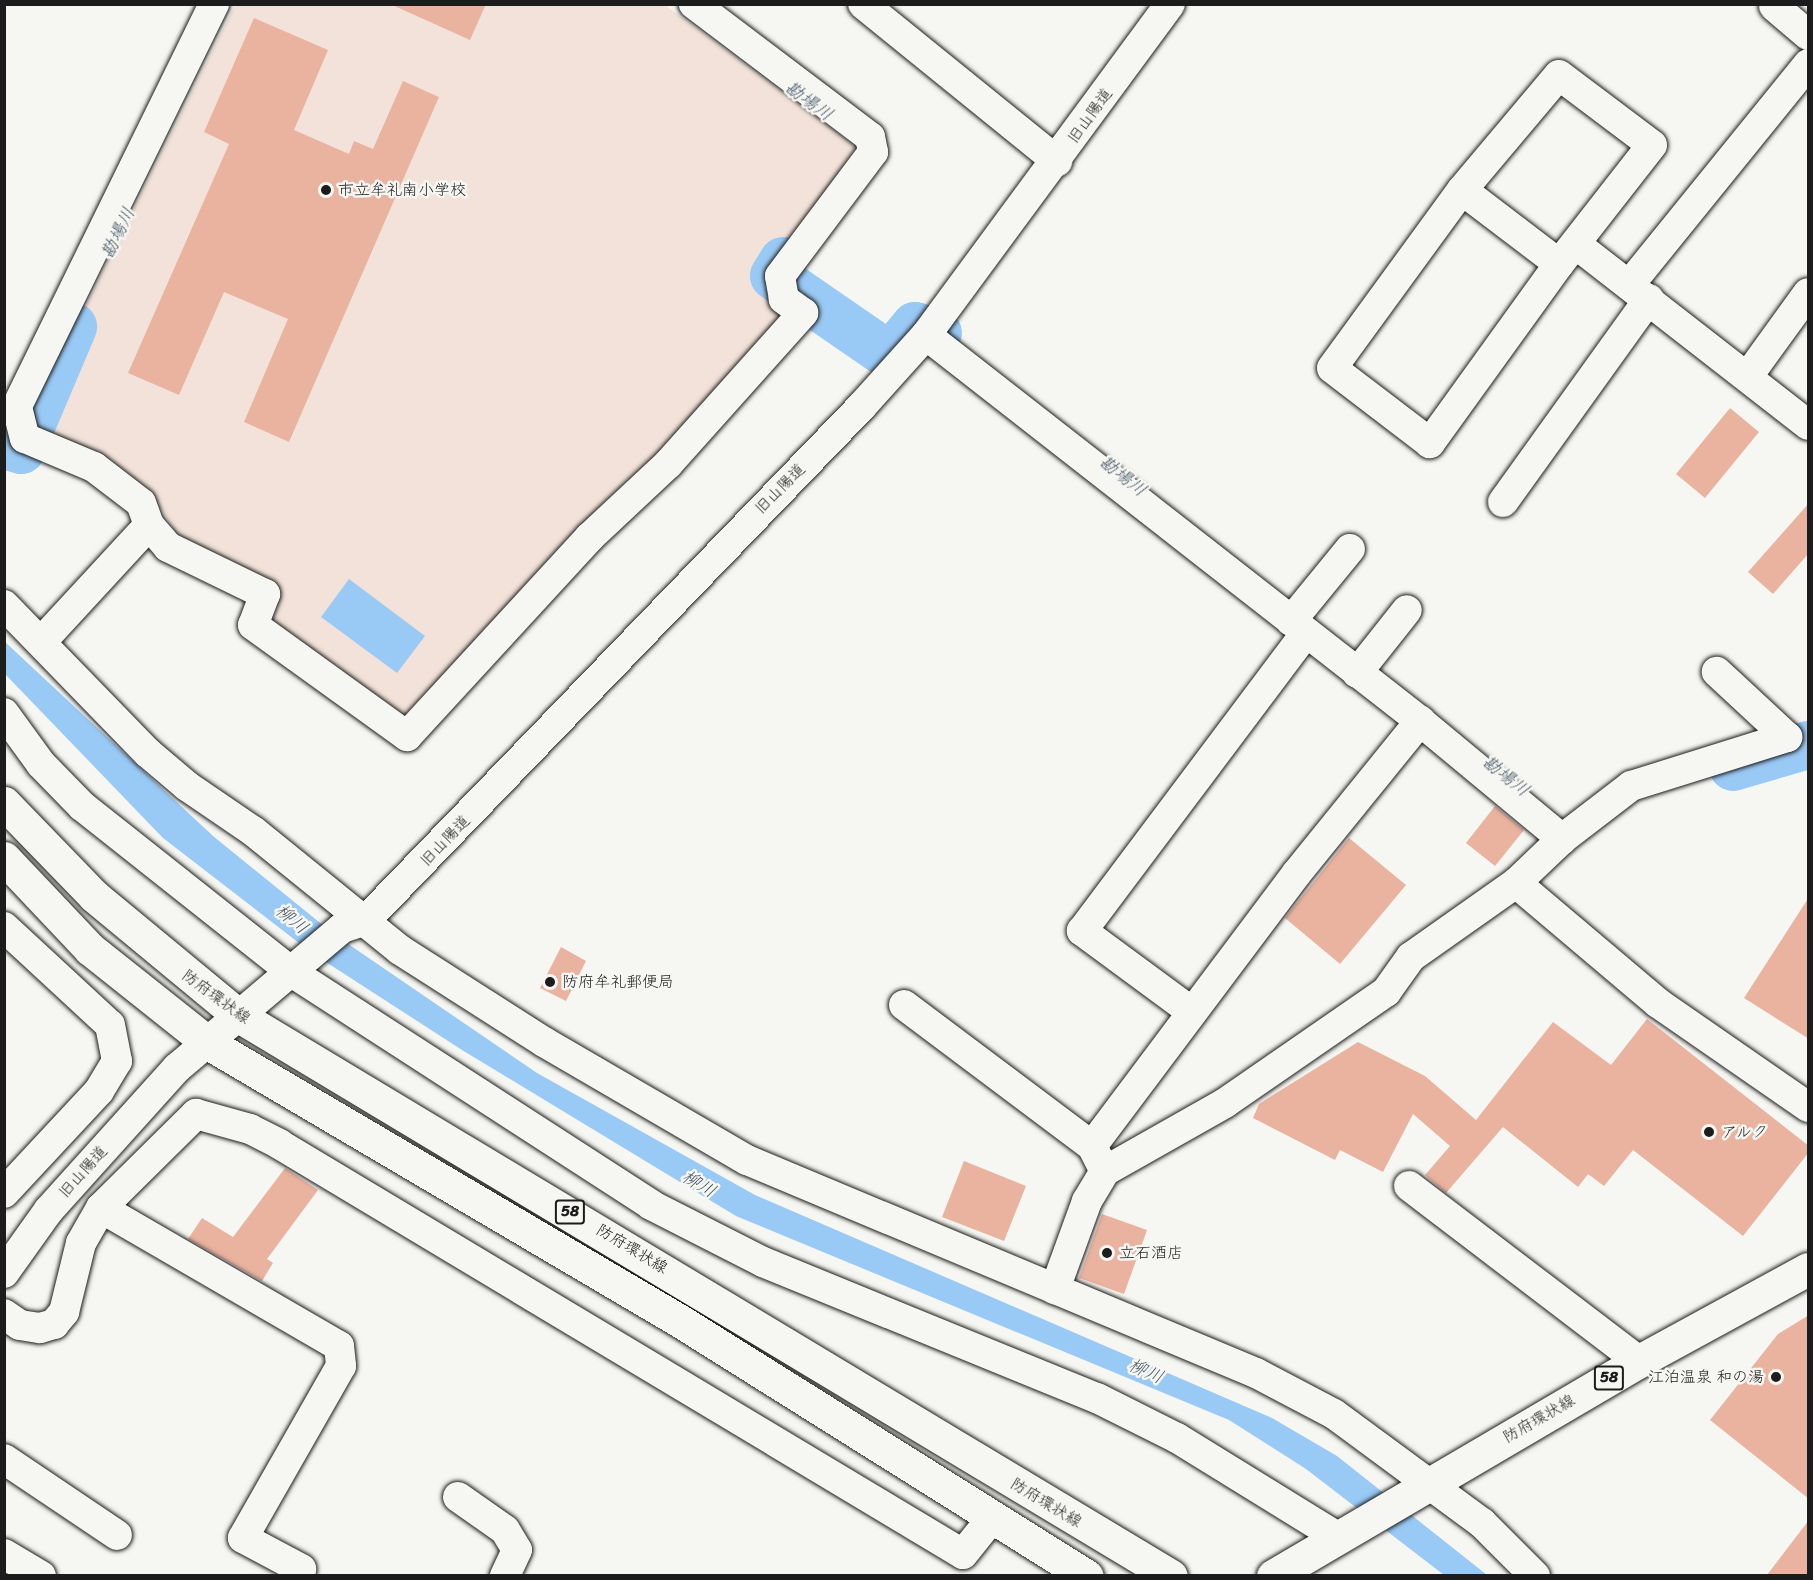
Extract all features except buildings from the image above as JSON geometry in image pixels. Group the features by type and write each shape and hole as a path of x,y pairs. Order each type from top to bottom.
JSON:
{"main road":[{"name":"防府環状線","path":"4,803 94,896 239,1016 1171,1575"},
{"name":"58","path":"4,858 90,949 208,1043 680,1321 992,1518 1087,1575"},
{"name":"防府環状線","path":"1273,1575 1639,1361 1809,1269"}],"street":[{"path":"214,4 11,406 25,438 94,467 141,503 149,525 168,548 265,594 254,625 407,736 590,537 668,464 803,313 784,299 780,276 873,152 870,137 694,4"},
{"path":"863,4 1057,161"},
{"name":"旧山陽道","path":"4,1273 83,1170 177,1068 354,924 589,692 926,335 1057,161 1170,4"},
{"path":"1774,6 1809,35"},
{"path":"1503,502 1640,291 1809,64"},
{"path":"1559,75 1652,145 1568,254 1430,443 1332,368 1462,190 1559,75"},
{"path":"1462,190 1568,254 1640,291 1809,425"},
{"path":"1748,376 1809,293"},
{"path":"926,335 1420,721 1562,839"},
{"path":"42,640 149,525"},
{"path":"1192,1012 1082,931 1298,627 1350,549"},
{"path":"4,604 179,779 354,924 400,950 544,1042 728,1150 1256,1373 1334,1414 1421,1488 1482,1523 1535,1575"},
{"path":"1358,673 1407,610"},
{"path":"1098,1158 1225,1103 1386,992 1411,957 1516,883 1562,839 1631,786 1787,737 1717,672"},
{"path":"4,713 41,764 82,806 300,967 651,1205 763,1262 1097,1398 1177,1438 1348,1533"},
{"path":"1055,1289 1087,1201 1098,1158 1192,1012 1420,721"},
{"path":"1516,883 1658,1003 1809,1107"},
{"path":"4,927 110,1025 117,1061 99,1091 4,1193"},
{"path":"904,1005 1098,1158"},
{"path":"4,1314 20,1325 40,1328 54,1324 64,1312 81,1243 101,1209 196,1114 250,1128 963,1554 992,1518"},
{"path":"1409,1186 1639,1361"},
{"path":"101,1209 339,1346 341,1366 243,1538 301,1569 298,1575"},
{"path":"4,1459 117,1535"},
{"path":"458,1497 505,1530 517,1550 505,1575"},
{"path":"4,1554 41,1575"}],"shaded area":[{"path":"235,5 665,5 856,147 765,276 771,305 785,319 408,723 268,624 279,590 183,543 153,497 112,461 36,428 43,393"}],"water":[{"path":"349,579 425,636 397,673 321,617"},
{"name":"柳川","path":"4,641 213,836 335,935 537,1073 755,1195 1272,1418 1337,1456 1487,1575 1444,1575 1306,1469 1229,1420 736,1216 462,1050 312,953 163,838 5,674"}],"waterway":[{"name":"勘場川","path":"783,261 774,276 890,356 915,326 938,333"},
{"name":"勘場川","path":"4,445 21,450 73,327"},
{"name":"勘場川","path":"1733,767 1808,745"}],"place":[{"name":"市立牟礼南小学校","path":"326,190"},
{"name":"防府牟礼郵便局","path":"550,982"},
{"name":"アルク","path":"1709,1132"},
{"name":"立石酒店","path":"1107,1253"},
{"name":"江泊温泉 和の湯","path":"1776,1377"}]}
